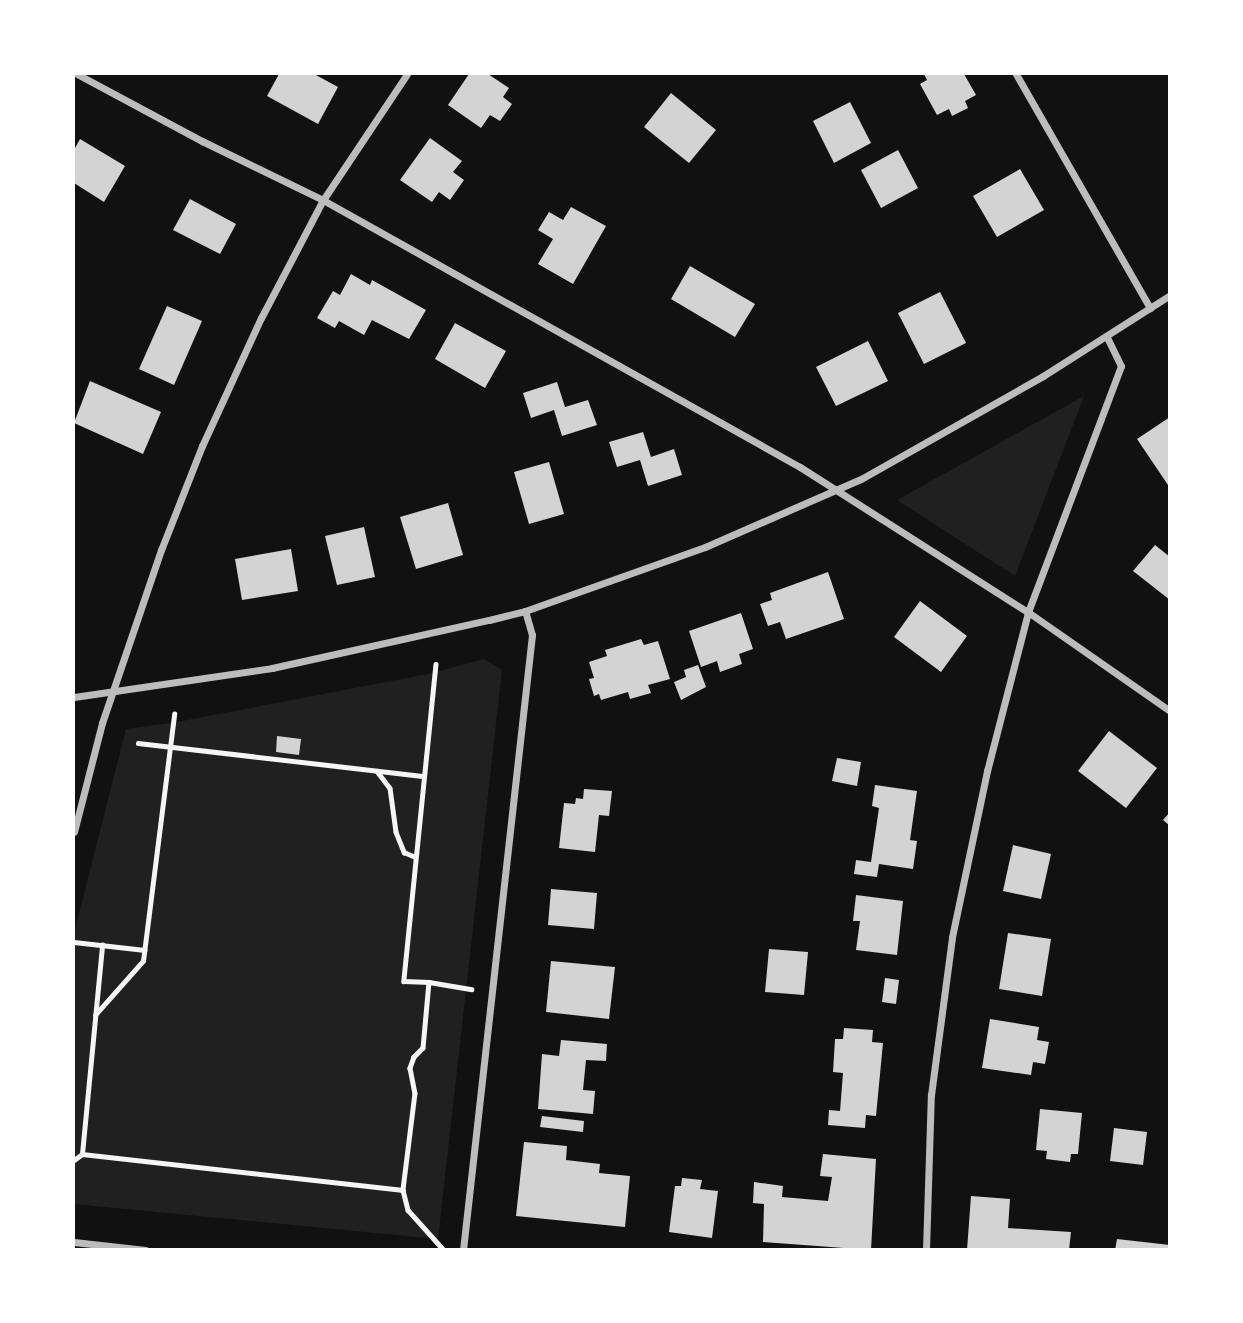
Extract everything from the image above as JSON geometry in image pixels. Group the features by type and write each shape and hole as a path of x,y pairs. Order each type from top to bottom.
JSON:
{"street":[{"path":"76,74 202,141 323,200 837,490 1028,611 1170,711"},
{"path":"74,832 113,692 202,446 261,318 323,200 407,74"},
{"path":"1016,74 1150,308"},
{"path":"74,697 272,668 526,611 705,547 837,490 1043,376 1170,295"},
{"path":"926,1250 931,1095 952,937 987,771 1028,611 1121,366 1107,337"},
{"path":"463,1250 531,642 526,611"},
{"path":"74,1242 146,1250"}],"path":[{"path":"436,664 404,981 471,989"},
{"path":"95,1015 142,966 174,714"},
{"path":"138,743 424,776"},
{"path":"376,771 390,788 396,832 404,852 415,857"},
{"path":"74,942 145,950"},
{"path":"82,1154 102,945"},
{"path":"429,982 423,1048 414,1057 410,1068 415,1093 403,1190 408,1210 443,1249"},
{"path":"74,1160 82,1154 403,1190"}],"shaded area":[{"path":"1084,396 1015,576 897,500"},
{"path":"484,659 502,670 438,1239 74,1204 74,933 126,729 177,722 428,674"}],"building":[{"path":"279,74 314,74 338,87 318,124 267,96"},
{"path":"469,74 488,74 509,88 503,97 512,104 500,121 490,115 481,128 448,105"},
{"path":"924,74 964,74 976,95 965,101 968,108 952,116 949,109 937,115 920,84 927,80"},
{"path":"671,93 716,130 689,163 644,127"},
{"path":"850,102 871,143 834,163 813,121"},
{"path":"430,138 462,161 453,172 464,180 450,200 439,192 432,202 400,180"},
{"path":"80,139 125,166 104,202 74,183 74,150"},
{"path":"898,150 918,188 881,208 861,170"},
{"path":"1020,169 1044,210 997,237 973,196"},
{"path":"190,199 236,224 220,254 173,230"},
{"path":"571,207 606,226 573,284 538,264 553,239 538,230 549,212 563,220"},
{"path":"690,266 755,304 735,337 671,299"},
{"path":"351,274 370,285 372,280 426,310 409,339 372,320 364,335 339,321 335,328 317,318 333,291 340,295"},
{"path":"940,292 966,343 924,364 898,313"},
{"path":"167,306 202,321 174,385 139,369"},
{"path":"455,323 506,351 485,388 435,359"},
{"path":"868,341 888,381 836,406 816,367"},
{"path":"90,381 161,412 143,454 74,423"},
{"path":"557,382 565,407 588,400 597,425 562,436 554,410 531,418 523,393"},
{"path":"1170,417 1170,488 1137,439"},
{"path":"643,432 651,457 674,449 682,475 648,486 640,460 617,467 609,442"},
{"path":"549,462 564,514 529,524 514,472"},
{"path":"448,503 463,555 416,569 400,517"},
{"path":"364,527 375,577 337,585 325,536"},
{"path":"1155,545 1170,557 1170,600 1133,571"},
{"path":"291,549 298,591 242,600 235,559"},
{"path":"828,572 844,619 786,639 780,622 768,626 760,604 772,600 770,593"},
{"path":"920,601 967,636 941,672 894,637"},
{"path":"741,613 753,649 739,654 742,664 720,672 717,661 701,667 689,631"},
{"path":"641,639 644,645 658,641 670,679 648,685 651,693 630,699 628,692 601,700 599,694 594,696 589,679 594,678 589,662 607,656 605,650"},
{"path":"698,665 706,687 681,700 674,682 686,677 684,670"},
{"path":"1109,731 1157,768 1126,808 1078,771"},
{"path":"277,736 301,739 299,755 276,752"},
{"path":"837,758 861,762 857,786 832,781"},
{"path":"875,785 917,791 910,840 917,841 913,869 879,864 877,877 854,874 856,860 871,862 879,808 872,806"},
{"path":"584,789 612,791 609,816 599,815 595,852 559,848 564,803 575,804 576,798 583,799"},
{"path":"1170,812 1170,826 1163,820"},
{"path":"1013,845 1051,854 1041,899 1003,891"},
{"path":"551,889 597,893 594,929 548,925"},
{"path":"856,895 903,901 897,955 856,950 860,921 853,921"},
{"path":"1008,933 1051,939 1042,996 999,989"},
{"path":"769,949 808,952 804,995 765,992"},
{"path":"551,961 615,967 609,1019 546,1012"},
{"path":"885,978 899,980 896,1004 882,1002"},
{"path":"990,1019 1039,1027 1037,1040 1049,1042 1045,1064 1033,1062 1031,1075 982,1068"},
{"path":"844,1028 873,1030 872,1042 883,1043 876,1116 866,1115 865,1128 828,1125 829,1110 840,1111 843,1073 833,1072 835,1039 843,1039"},
{"path":"561,1040 607,1044 606,1061 586,1060 583,1090 595,1091 593,1114 538,1109 542,1054 559,1056"},
{"path":"1040,1109 1082,1113 1078,1154 1071,1154 1070,1162 1046,1159 1047,1151 1036,1150"},
{"path":"542,1116 584,1121 583,1132 540,1127"},
{"path":"1114,1128 1147,1132 1143,1165 1110,1161"},
{"path":"524,1142 567,1146 566,1160 600,1164 599,1173 630,1176 625,1227 516,1216"},
{"path":"823,1154 876,1159 871,1250 763,1242 764,1204 753,1203 754,1182 783,1186 782,1197 828,1201 832,1177 820,1176"},
{"path":"682,1178 702,1180 700,1189 718,1191 712,1238 669,1232 675,1186 681,1186"},
{"path":"971,1196 1010,1199 1008,1228 1071,1232 1069,1250 967,1250"},
{"path":"1117,1239 1170,1245 1170,1250 1115,1250"}]}
